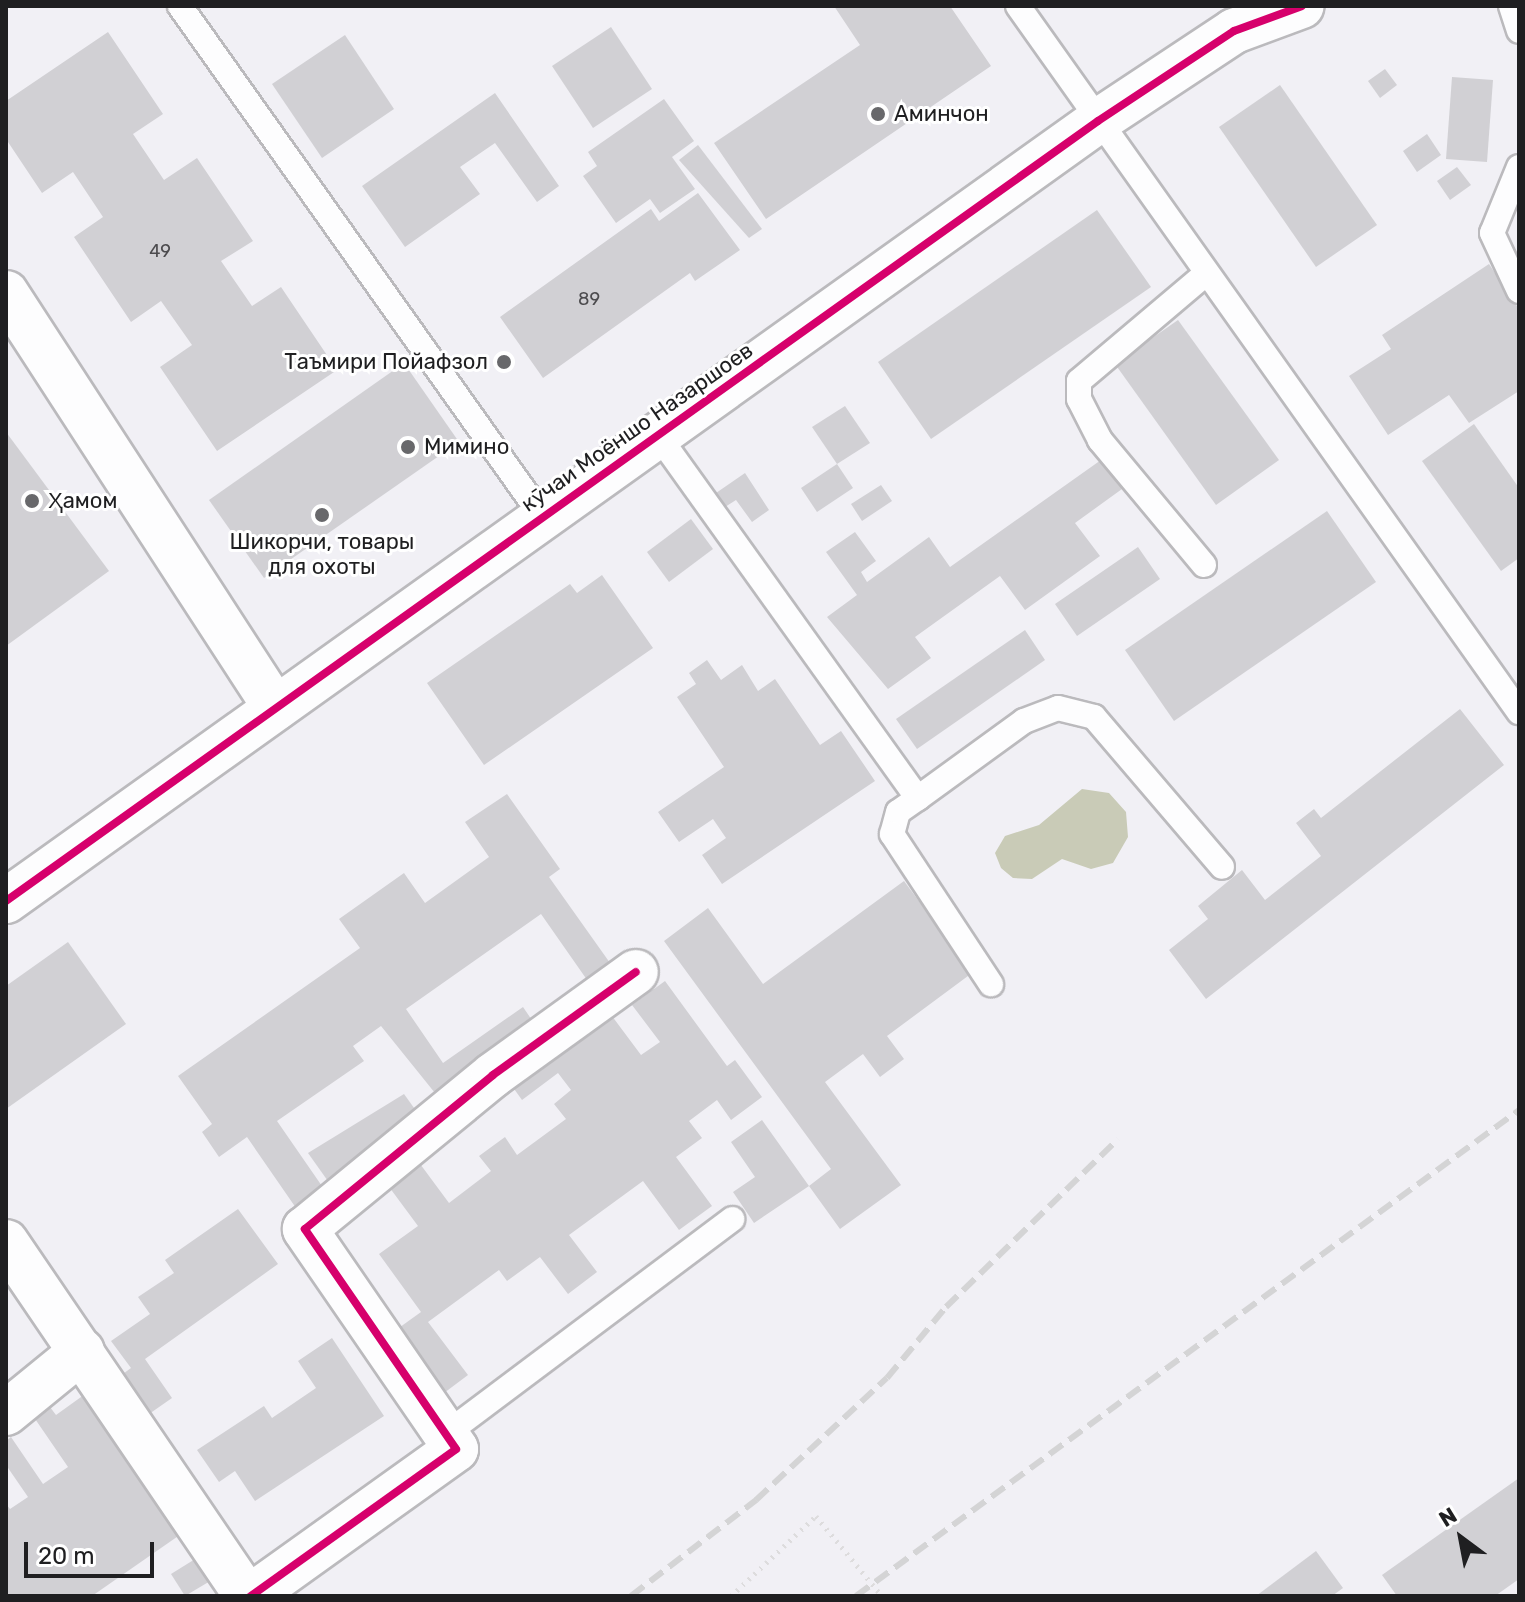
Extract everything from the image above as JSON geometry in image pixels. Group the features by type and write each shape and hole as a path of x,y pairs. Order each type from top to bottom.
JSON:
{"street":[{"name":"кӯчаи Моёншо Назаршоев","path":"6,901 1098,121 1234,31 1302,6"},
{"path":"6,293 276,708"},
{"path":"6,1242 249,1596 456,1449 305,1229 493,1075 636,972"},
{"path":"6,1413 82,1351"}],"lane":[{"path":"180,6 542,516"},
{"path":"1018,6 1519,712"},
{"path":"1511,6 1519,31"},
{"path":"1519,167 1492,233 1519,291"},
{"path":"1204,565 1100,440 1079,399 1079,381 1207,273"},
{"path":"657,434 918,798"},
{"path":"991,984 892,834 898,812 1024,721 1070,711 1094,717 1222,867"},
{"path":"446,1434 732,1219"}],"path":[{"path":"731,1596 816,1516 882,1596"}],"shaded area":[{"path":"1082,789 1109,793 1126,812 1128,837 1113,863 1091,869 1062,859 1032,879 1013,878 1001,868 995,853 1005,836 1039,825"}],"building":[{"path":"834,6 950,6 991,66 766,219 714,143 860,45"},
{"path":"611,27 652,89 593,128 552,66"},
{"path":"108,32 163,114 133,134 164,180 197,158 253,241 221,261 252,306 281,287 337,370 217,451 160,367 192,345 161,301 131,322 74,237 103,217 73,172 42,193 6,139 6,101"},
{"path":"345,35 394,109 322,158 272,84"},
{"path":"1385,69 1397,85 1380,98 1368,81"},
{"path":"1452,77 1493,80 1487,162 1446,159"},
{"path":"1280,85 1377,225 1316,267 1219,127"},
{"path":"495,93 559,186 537,202 495,143 460,167 480,194 405,247 362,186"},
{"path":"664,99 694,141 672,157 695,189 660,213 650,199 616,223 583,176 597,166 588,152"},
{"path":"1427,134 1441,155 1417,172 1403,151"},
{"path":"698,145 762,229 749,238 679,160"},
{"path":"1457,167 1471,185 1450,200 1437,181"},
{"path":"698,193 740,250 695,281 690,273 543,378 500,317 651,209 659,221"},
{"path":"1097,210 1151,287 931,439 878,362"},
{"path":"1489,264 1519,309 1519,391 1469,423 1449,395 1388,435 1349,376 1391,349 1382,335"},
{"path":"1178,320 1279,460 1216,505 1115,364"},
{"path":"404,363 459,442 264,578 209,500"},
{"path":"845,406 870,443 837,464 812,427"},
{"path":"1474,424 1519,488 1519,558 1501,571 1422,461"},
{"name":"Ҳамом","path":"6,432 109,571 6,646"},
{"path":"1101,460 1122,489 1075,523 1100,556 1025,610 1000,576 915,637 931,658 888,689 827,617 857,595 826,552 855,532 876,561 861,572 867,582 929,537 950,567"},
{"path":"837,464 853,488 817,512 801,488"},
{"path":"745,473 769,510 752,522 736,500 725,507 716,493"},
{"path":"881,485 892,501 862,521 851,504"},
{"path":"1327,511 1376,582 1174,721 1125,650"},
{"path":"691,519 713,549 669,582 647,552"},
{"path":"1138,547 1160,579 1077,636 1055,604"},
{"path":"602,575 653,648 484,765 427,683 570,584 577,593"},
{"path":"1025,630 1045,660 917,749 896,719"},
{"path":"707,660 721,680 742,665 758,691 775,679 820,745 841,731 875,781 722,884 702,855 726,838 713,819 679,842 658,812 724,767 677,697 696,684 689,673"},
{"path":"1460,709 1504,765 1206,999 1169,950 1208,919 1198,906 1242,870 1265,900 1321,856 1296,823 1314,809 1321,818"},
{"path":"507,794 560,869 549,877 615,970 592,987 541,914 406,1009 443,1063 523,1007 538,1029 439,1098 381,1026 353,1046 364,1061 277,1121 324,1189 296,1208 247,1137 219,1157 202,1132 212,1124 178,1076 360,948 339,919 404,873 425,903 489,857 465,822"},
{"path":"904,881 972,973 887,1036 904,1059 880,1077 863,1054 825,1082 901,1185 840,1229 809,1186 831,1169 664,941 708,908 763,984"},
{"path":"68,942 126,1024 6,1109 6,986"},
{"path":"665,981 727,1066 735,1060 762,1097 731,1120 717,1100 689,1121 702,1138 676,1157 712,1206 679,1230 643,1181 569,1235 597,1272 568,1294 540,1257 507,1281 499,1270 428,1322 468,1375 436,1399 389,1335 421,1312 379,1254 418,1226 381,1176 412,1153 449,1203 491,1171 479,1156 505,1137 517,1155 566,1119 554,1104 571,1090 558,1073 522,1100 504,1075 603,1004 641,1055 660,1042 632,1005"},
{"path":"404,1094 422,1119 330,1184 308,1153"},
{"path":"762,1120 809,1186 754,1223 733,1192 755,1177 731,1142"},
{"path":"238,1209 278,1264 145,1359 172,1398 139,1421 112,1382 131,1368 111,1341 150,1314 138,1297 174,1273 165,1260"},
{"path":"332,1338 384,1416 255,1501 235,1471 219,1482 197,1450 264,1406 272,1418 316,1388 298,1361"},
{"path":"88,1392 184,1532 92,1596 6,1596 6,1504 10,1509 28,1497 6,1465 6,1441 11,1437 43,1484 68,1467 31,1413 47,1403 56,1415"},
{"path":"1519,1478 1519,1579 1495,1596 1397,1596 1382,1575"},
{"path":"208,1551 222,1574 185,1596 171,1574"},
{"path":"1316,1551 1343,1588 1332,1596 1256,1596"}],"railway":[{"path":"856,1596 1519,1110"},
{"path":"631,1596 756,1500 887,1378 946,1307 1118,1139"}],"cycle path":[{"path":"6,901 1098,121 1234,31 1302,6"},
{"path":"251,1596 456,1449 305,1229 493,1075 636,972"}],"place":[{"name":"Аминчон","path":"878,114"},
{"name":"Таъмири Пойафзол","path":"504,362"},
{"name":"Мимино","path":"408,447"},
{"name":"Ҳамом","path":"32,501"},
{"name":"Шикорчи, товары для охоты","path":"322,515"}]}
